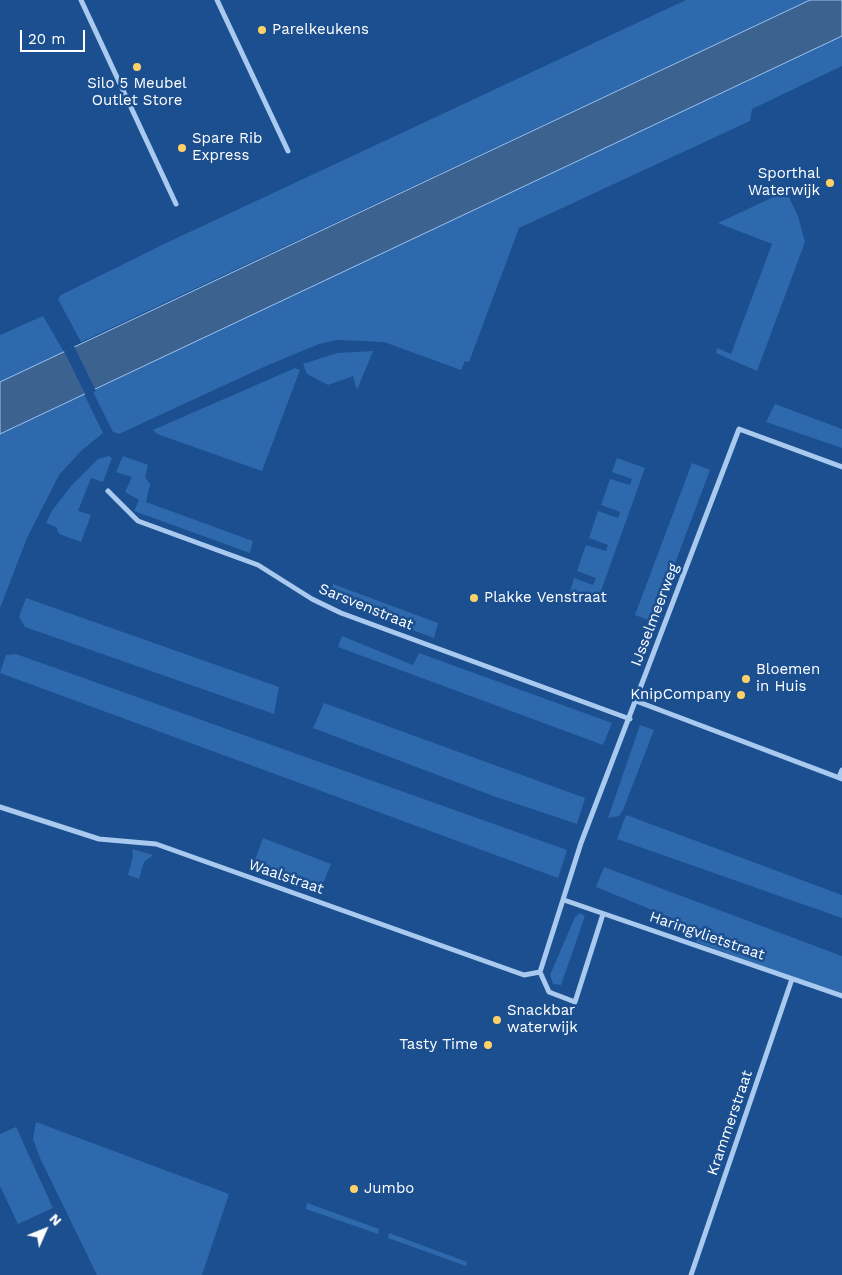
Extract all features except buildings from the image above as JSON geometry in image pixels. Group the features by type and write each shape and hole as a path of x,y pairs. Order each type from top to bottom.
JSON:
{"street":[{"path":"81,0 176,204"},
{"path":"217,0 288,151"},
{"name":"IJsselmeerweg","path":"540,972 581,843 630,720 739,429 842,467"},
{"name":"Sarsvenstraat","path":"108,491 138,521 258,566 307,596 341,613 630,720"},
{"path":"636,701 841,778 842,770"},
{"name":"Waalstraat","path":"0,807 99,839 156,844 501,968 524,975 540,972"},
{"name":"Haringvlietstraat","path":"564,900 842,996"},
{"path":"540,972 549,992 574,1002 604,914"},
{"name":"Krammerstraat","path":"691,1275 792,979"}],"shaded area":[{"path":"686,0 810,0 81,342 58,299 61,295 164,244"},
{"path":"810,0 842,0 842,36 0,434 0,382"},
{"path":"842,36 842,66 752,109 750,121 519,228 469,362 465,361 461,370 384,342 337,340 319,344 266,366 119,434 113,432 92,390"},
{"path":"786,191 798,216 805,242 757,371 716,353 717,348 731,354 772,244 718,223"},
{"path":"43,316 64,352 0,382 0,335"},
{"path":"373,351 357,390 353,376 328,385 307,374 303,364 337,353"},
{"path":"295,368 300,370 262,471 157,434 153,430"},
{"path":"84,394 103,433 81,451 59,475 27,538 0,608 0,434"},
{"path":"775,404 842,429 842,448 766,422"},
{"path":"109,456 112,458 103,482 91,478 78,511 91,515 81,542 59,534 56,527 46,523 51,512 71,486 98,459"},
{"path":"123,456 148,465 145,477 150,484 146,502 253,541 250,553 134,511 139,500 125,492 132,477 116,472"},
{"path":"617,458 645,468 597,602 570,592 574,578 593,585 596,578 577,571 586,545 606,551 608,545 589,538 598,511 618,518 620,512 601,505 610,479 630,485 632,479 612,472"},
{"path":"692,463 710,470 653,622 635,615"},
{"path":"333,584 438,623 434,638 329,599"},
{"path":"26,598 279,687 274,714 25,627 19,617"},
{"path":"342,636 413,665 419,653 612,723 603,745 338,647"},
{"path":"16,654 567,850 558,878 0,673 6,655"},
{"path":"324,703 585,798 577,824 496,797 313,728"},
{"path":"640,725 654,730 623,810 619,816 608,818"},
{"path":"626,815 842,895 842,918 617,839"},
{"path":"263,838 331,864 321,889 254,862"},
{"path":"132,849 153,855 144,862 139,879 128,875 133,856"},
{"path":"604,867 842,956 842,995 696,942 701,930 596,887"},
{"path":"580,913 585,916 561,985 553,984 550,975 575,917"},
{"path":"36,1122 229,1194 202,1275 97,1275 40,1158 33,1139"},
{"path":"16,1127 53,1208 18,1224 0,1186 0,1134"},
{"path":"307,1203 379,1229 378,1234 306,1209"},
{"path":"389,1233 467,1262 466,1266 388,1238"}],"pier":[{"path":"73,344 96,391 86,396 63,349"}],"place":[{"name":"Parelkeukens","path":"262,30"},
{"name":"Silo 5 Meubel Outlet Store","path":"137,67"},
{"name":"Spare Rib Express","path":"182,148"},
{"name":"Sporthal Waterwijk","path":"830,183"},
{"name":"Plakke Venstraat","path":"474,598"},
{"name":"Bloemen in Huis","path":"746,679"},
{"name":"KnipCompany","path":"741,695"},
{"name":"Snackbar waterwijk","path":"497,1020"},
{"name":"Tasty Time","path":"488,1045"},
{"name":"Jumbo","path":"354,1189"}]}
